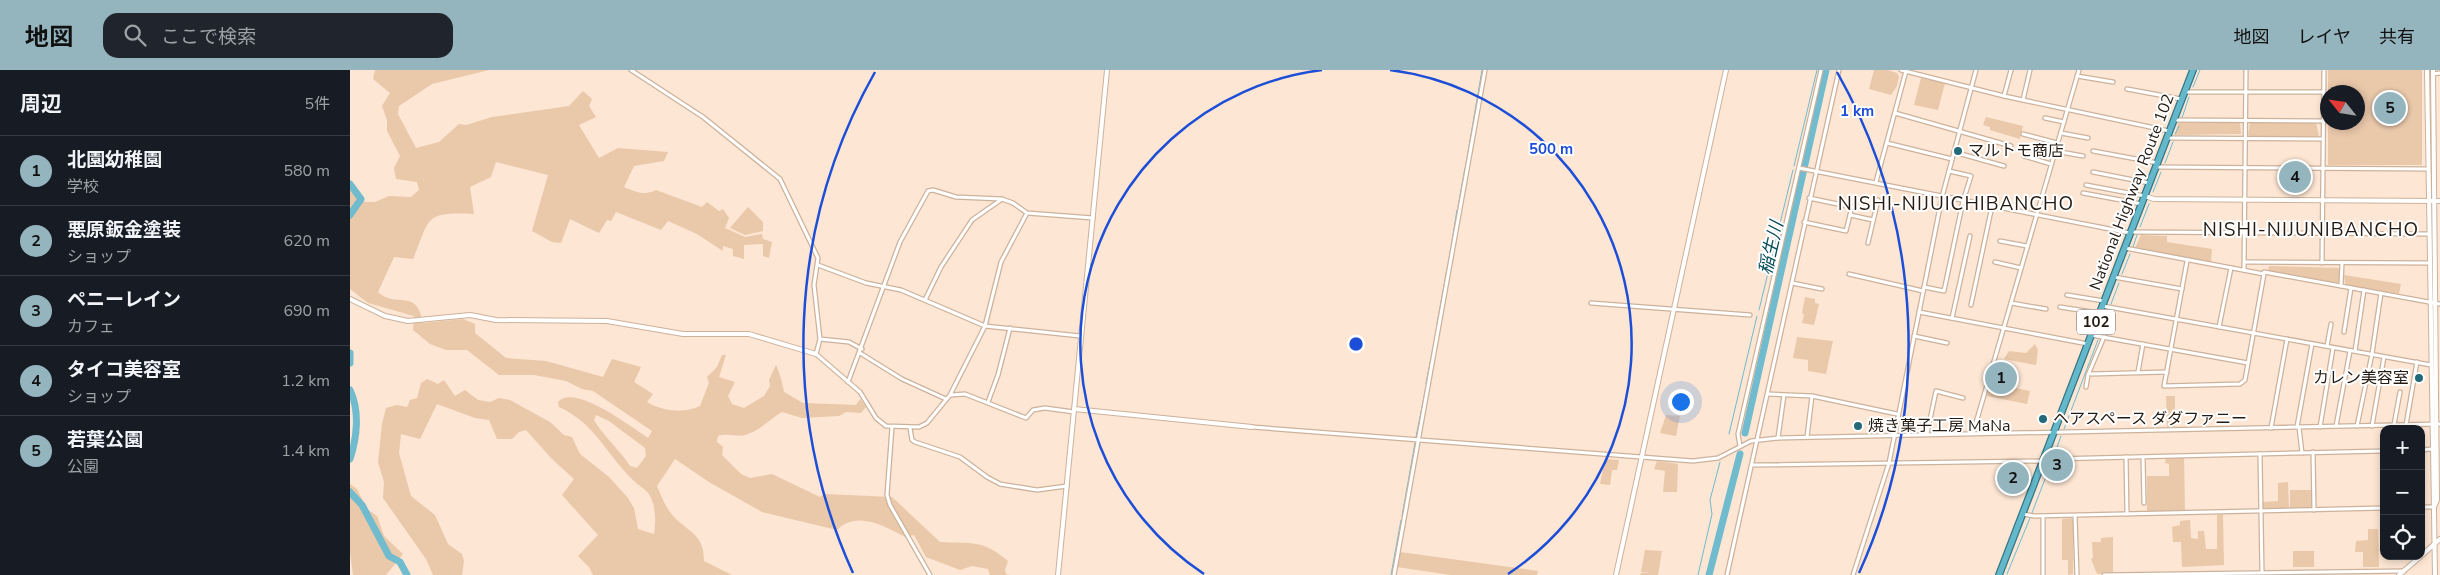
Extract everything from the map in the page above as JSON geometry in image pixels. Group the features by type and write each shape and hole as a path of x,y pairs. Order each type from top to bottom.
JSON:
{"highway":[{"name":"National Highway Route 102","path":"2000,575 2193,70"}],"street":[{"path":"631,70 703,117 780,179 812,245 818,265 814,285 820,339 816,354"},
{"path":"1058,575 1107,70"},
{"path":"1394,575 1485,70"},
{"path":"1616,575 1726,70"},
{"path":"1740,446 1738,434 1821,70"},
{"path":"1728,575 1759,439 1809,198 1839,70"},
{"path":"1901,70 2004,96 2170,131"},
{"path":"1852,575 1889,463 1897,414 1942,197 1976,70"},
{"path":"2004,96 2011,70"},
{"path":"2023,100 2030,70"},
{"path":"1973,433 2079,70"},
{"path":"2244,270 2246,70"},
{"path":"2324,70 2324,85"},
{"path":"2427,70 2428,169 2434,261 2430,365 2436,424"},
{"path":"1876,182 1906,71"},
{"path":"2435,575 2434,507 2437,500 2436,424 2428,234 2431,201 2433,72 2440,74"},
{"path":"2077,76 2113,82"},
{"path":"2127,89 2182,99"},
{"path":"2185,92 2320,92"},
{"path":"1895,114 2011,146"},
{"path":"2045,118 2064,122"},
{"path":"2174,120 2320,121"},
{"path":"2433,125 2440,125"},
{"path":"2322,263 2324,130"},
{"path":"2061,132 2088,138"},
{"path":"2023,134 2057,143"},
{"path":"2433,136 2440,136"},
{"path":"2167,138 2324,139"},
{"path":"1888,143 1952,159"},
{"path":"2093,150 2157,165 2246,168 2428,169"},
{"path":"2055,151 2083,156"},
{"path":"1954,152 2004,166"},
{"path":"2024,156 2051,164"},
{"path":"1800,168 1942,197 2131,232 2428,234"},
{"path":"1849,274 1924,289 1944,291 1963,201 1971,176 1949,170"},
{"path":"2093,172 2150,183"},
{"path":"2086,185 2154,199 2440,201"},
{"path":"848,382 900,242 928,191 932,190 956,198 1002,199 1027,213 1092,218"},
{"path":"2083,193 2142,204"},
{"path":"1804,222 1846,231 1852,208 1809,198"},
{"path":"925,300 941,267 972,220 1002,199"},
{"path":"1868,243 1878,200"},
{"path":"1971,304 1992,206"},
{"path":"350,300 385,316 408,321 470,316 505,320 607,321 683,334 749,334 816,354 860,392 876,418 892,428 919,427 927,423 950,395 985,326 1002,262 1027,213"},
{"path":"1850,215 1873,220"},
{"path":"1952,318 1970,236"},
{"path":"2000,241 2027,246"},
{"path":"2125,248 2187,261 2440,304"},
{"path":"2187,261 2164,386 2240,384 2245,380 2266,262"},
{"path":"2434,261 2440,261"},
{"path":"1995,262 2021,268"},
{"path":"2245,262 2429,263"},
{"path":"2341,286 2342,263"},
{"path":"818,265 857,280 901,290 985,326 1080,336"},
{"path":"2219,327 2230,268"},
{"path":"2114,277 2182,290"},
{"path":"1792,283 1822,289"},
{"path":"2344,332 2351,288"},
{"path":"2434,289 2440,290"},
{"path":"2336,426 2364,290"},
{"path":"2357,426 2372,354 2381,293"},
{"path":"2067,295 2176,319 2430,365"},
{"path":"2011,303 2046,309"},
{"path":"1591,304 1750,316"},
{"path":"2060,307 2100,314"},
{"path":"1919,312 2088,344"},
{"path":"2327,346 2331,324"},
{"path":"988,402 998,374 1010,328"},
{"path":"2092,335 2248,363"},
{"path":"1914,336 1947,343"},
{"path":"2086,387 2104,337"},
{"path":"820,339 849,342 902,379 946,399"},
{"path":"2271,428 2287,339"},
{"path":"2138,372 2143,344"},
{"path":"2302,452 2298,427 2312,344"},
{"path":"2320,427 2333,348"},
{"path":"2372,426 2384,356"},
{"path":"2406,424 2417,362"},
{"path":"2091,374 2167,372"},
{"path":"1927,434 1936,391 1963,398"},
{"path":"2400,392 2394,425 2436,424"},
{"path":"950,395 965,394 1026,418 1034,410 1045,408 1252,427 1709,461 1759,439 2380,426"},
{"path":"1768,394 1812,396 1897,414"},
{"path":"1778,438 1784,395"},
{"path":"1806,437 1812,396"},
{"path":"892,428 887,495 890,505 930,575"},
{"path":"910,428 911,436 915,442 960,457 994,482 1037,490 1067,486"},
{"path":"1753,465 2380,450"},
{"path":"2314,452 2314,510"},
{"path":"2260,454 2262,572"},
{"path":"2143,456 2144,503"},
{"path":"2126,457 2128,514"},
{"path":"2425,507 2434,507"},
{"path":"2022,514 2043,516 2380,508"},
{"path":"2075,515 2077,575"},
{"path":"2043,516 2043,575"},
{"path":"2425,553 2440,539"},
{"path":"2399,575 2416,560"},
{"path":"2104,575 2404,571"}],"shaded area":[{"path":"375,70 489,70 432,84 399,106 398,114 416,148 439,142 459,124 466,125 492,117 569,106 583,91 592,99 589,106 596,117 579,125 599,158 618,148 668,152 664,161 634,166 624,187 644,193 656,190 702,207 707,202 719,211 723,209 729,218 725,228 745,237 762,234 763,239 772,242 769,258 763,256 763,244 744,245 744,259 733,256 733,249 723,246 723,251 697,234 668,221 661,230 616,212 611,221 607,220 599,233 570,219 561,243 552,242 532,231 548,175 496,162 491,177 470,187 474,214 446,214 437,216 432,220 427,225 413,259 394,257 378,292 385,297 405,300 416,305 423,323 463,319 475,324 475,333 506,358 546,361 603,377 612,359 641,367 634,382 653,394 647,402 659,408 680,411 700,406 709,383 707,377 717,367 722,355 726,355 719,377 735,382 728,396 732,404 744,408 764,396 770,386 769,380 776,365 784,392 803,403 856,405 860,399 866,407 861,413 846,412 839,416 802,418 782,412 751,433 718,436 717,442 723,447 722,455 741,474 750,478 772,474 820,497 824,494 892,497 940,542 976,544 999,554 1008,561 1005,570 1006,574 1010,575 990,575 988,569 972,566 960,570 926,557 914,535 905,537 889,528 871,522 853,521 837,530 762,512 709,482 675,459 657,486 663,500 673,516 700,541 704,561 732,575 593,575 589,567 578,556 598,535 562,495 574,479 552,459 526,430 519,432 512,439 497,439 489,420 475,418 437,404 420,439 401,434 399,453 411,496 435,515 448,544 462,554 464,561 462,575 433,575 426,559 383,498 384,482 378,462 382,424 386,408 397,405 407,407 410,400 417,398 421,383 427,379 438,384 444,380 455,396 465,390 478,400 490,402 499,398 510,400 550,422 564,435 572,437 580,454 609,477 628,498 634,508 638,529 654,534 654,510 649,494 623,470 591,430 572,414 559,407 558,402 566,398 577,398 590,402 648,438 652,431 593,391 582,389 566,381 534,375 499,375 467,350 446,350 430,344 413,330 414,316 368,303 350,289 350,187 365,202 375,202 389,196 411,197 419,190 417,182 396,179 394,168 400,156 387,131 387,120 382,106 390,93 373,79","holes":["596,415 609,421 645,448 646,456 637,468 630,466 594,420"]},
{"path":"1874,70 1888,70 1897,73 1899,77 1897,86 1891,95 1869,89"},
{"path":"2328,70 2422,70 2422,165 2328,165 2328,130 2365,130 2365,85 2328,85"},
{"path":"1921,78 1945,83 1938,110 1914,105"},
{"path":"1986,117 2023,126 2020,139 1990,130 1990,127 1983,125"},
{"path":"2178,123 2240,123 2241,134 2175,135"},
{"path":"2250,123 2316,123 2319,135 2317,137 2250,136 2248,135"},
{"path":"748,207 763,222 763,231 745,235 730,228"},
{"path":"2141,235 2167,236 2167,242 2212,249 2211,262 2135,248"},
{"path":"2269,266 2339,268 2340,281 2337,283 2268,271"},
{"path":"2344,275 2401,284 2399,294 2348,286 2345,283"},
{"path":"1805,297 1815,299 1815,303 1819,304 1814,325 1802,323"},
{"path":"1797,337 1833,341 1826,374 1808,371 1808,360 1793,358"},
{"path":"2035,344 2038,350 2036,365 2004,359 2009,351 2026,353"},
{"path":"1991,383 2030,391 2027,404 1987,396"},
{"path":"2166,396 2175,396 2175,427 2167,427"},
{"path":"1666,415 1680,416 1676,436 1660,433"},
{"path":"2184,457 2185,511 2147,512 2147,476 2169,476 2169,464 2165,463 2166,458"},
{"path":"1605,459 1619,460 1617,470 1612,470 1610,485 1600,484"},
{"path":"1657,461 1678,464 1677,492 1663,492 1665,471 1654,469"},
{"path":"2288,482 2289,509 2262,510 2262,502 2278,501 2278,483"},
{"path":"350,484 357,489 367,509 377,516 384,536 403,554 386,575 353,575 350,552"},
{"path":"2290,490 2313,490 2313,508 2290,508"},
{"path":"2223,514 2224,565 2182,567 2181,542 2173,542 2172,527 2180,525 2180,521 2190,520 2191,538 2198,539 2198,531 2204,531 2206,549 2217,549 2217,515"},
{"path":"2072,518 2074,523 2073,574 2068,575 2068,560 2062,560 2062,519"},
{"path":"2368,529 2378,529 2379,567 2363,567 2363,552 2355,552 2356,541 2368,540"},
{"path":"2113,537 2113,573 2097,574 2091,559 2093,558 2092,542 2101,542 2101,538"},
{"path":"1645,550 1662,551 1658,575 1640,575 1641,573 1651,573 1641,572"},
{"path":"2293,551 2314,551 2314,567 2293,567"},
{"path":"1400,552 1538,571 1537,575 1451,575 1397,567"}],"waterway":[{"path":"1466,164 1482,70"},
{"path":"1794,166 1817,70"},
{"name":"稲生川","path":"1745,433 1826,70"},
{"path":"2193,87 2200,70"},
{"path":"2182,118 2189,97"},
{"path":"2175,134 2179,126"},
{"path":"2165,163 2173,142"},
{"path":"1458,207 1465,168"},
{"path":"1759,310 1793,170"},
{"path":"2153,192 2161,172"},
{"path":"350,184 361,199 350,215"},
{"path":"2140,227 2149,204"},
{"path":"1448,266 1457,210"},
{"path":"2133,247 2137,235"},
{"path":"2122,274 2130,254"},
{"path":"1437,324 1447,269"},
{"path":"2111,304 2119,283"},
{"path":"2100,333 2109,311"},
{"path":"1729,434 1757,316"},
{"path":"1426,383 1437,328"},
{"path":"2064,429 2098,340"},
{"path":"350,353 350,363"},
{"path":"1416,437 1426,387"},
{"path":"350,390 356,416 354,442 350,459"},
{"path":"2054,456 2061,436"},
{"path":"1402,516 1415,443"},
{"name":"稲生川","path":"1709,575 1740,454"},
{"path":"1698,575 1712,514 1710,500 1720,462"},
{"path":"2032,513 2050,466"},
{"path":"350,492 362,505 389,556 400,562 407,575"},
{"path":"2007,574 2030,518"},
{"path":"1391,575 1401,520"}],"place":[{"name":"若葉公園","path":"2390,108"},
{"name":"マルトモ商店","path":"1958,151"},
{"name":"タイコ美容室","path":"2295,177"},
{"name":"北園幼稚園","path":"2001,378"},
{"name":"カレン美容室","path":"2419,378"},
{"name":"ヘアスペース ダダファニー","path":"2043,419"},
{"name":"焼き菓子工房 MaNa","path":"1858,426"},
{"name":"ペニーレイン","path":"2057,465"},
{"name":"悪原鈑金塗装","path":"2013,478"}],"district":[{"name":"NISHI-NIJUICHIBANCHO","path":"1956,204"},
{"name":"NISHI-NIJUNIBANCHO","path":"2311,230"}]}
